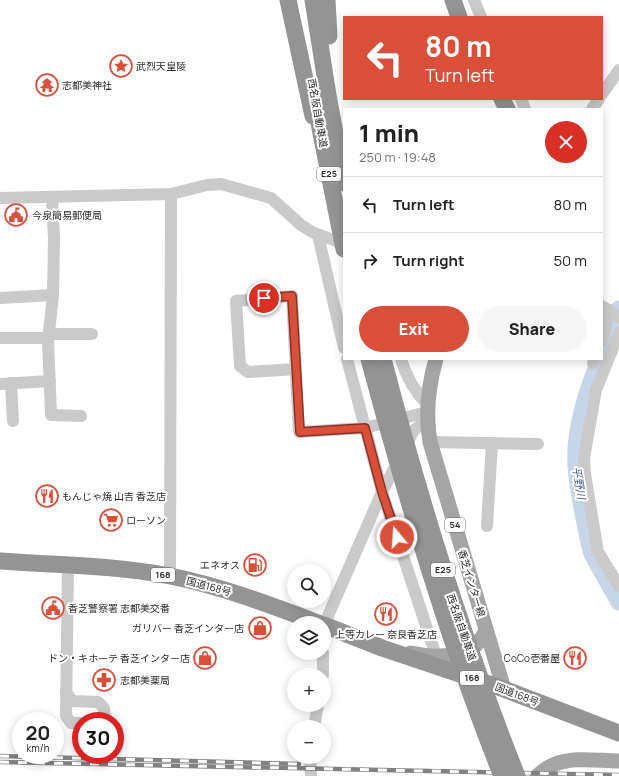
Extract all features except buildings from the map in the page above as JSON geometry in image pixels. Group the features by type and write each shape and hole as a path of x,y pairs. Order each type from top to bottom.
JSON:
{"highway":[{"path":"288,0 322,96 343,134"},
{"name":"西名阪自動車道","path":"300,0 343,179"},
{"name":"西名阪自動車道","path":"313,0 322,96 320,125 343,244"},
{"path":"322,96 329,40 327,0"},
{"path":"453,0 459,16"},
{"path":"460,0 467,16"},
{"name":"西名阪自動車道","path":"369,360 400,475 437,592 461,666 502,776"},
{"name":"西名阪自動車道","path":"382,360 421,500 448,586 465,637 517,776"},
{"name":"国道168号","path":"0,562 68,565 170,576 227,590 299,616"},
{"name":"国道168号","path":"331,628 382,648 504,689 619,733"}],"main road":[{"name":"香芝インター線","path":"436,360 427,413 430,442 504,689"},
{"path":"382,648 436,656 462,652 475,645 486,631"},
{"path":"537,776 551,766 562,762 581,760 619,762"}],"street":[{"path":"474,0 480,16"},
{"path":"603,93 619,70"},
{"path":"0,198 171,194 207,185 221,184 234,186 271,198 301,225 318,235 343,244"},
{"path":"170,576 171,194"},
{"path":"52,197 54,239 53,296 49,336 51,415 81,416"},
{"path":"318,235 343,344"},
{"path":"1,298 53,296"},
{"path":"296,369 248,372 240,366 236,301 292,296 300,432 365,428 427,413"},
{"path":"603,338 611,312"},
{"path":"619,333 596,390 584,458 585,474 598,552 619,586"},
{"path":"0,338 92,334"},
{"path":"347,360 382,492 436,656"},
{"path":"401,360 412,385 427,413"},
{"path":"13,421 6,383 50,381"},
{"path":"328,616 382,492 414,430 420,425 427,413"},
{"path":"430,442 538,444"},
{"path":"487,526 492,443"},
{"path":"68,565 66,716 72,723"},
{"path":"66,692 72,701 98,702 104,708 104,712"},
{"path":"310,764 311,776"}],"waterway":[{"name":"平野川","path":"603,352 616,322 619,309"},
{"name":"平野川","path":"600,360 590,383 582,410 577,438 576,464 581,504 592,554 619,602"}],"railway":[{"path":"0,756 287,764"},
{"path":"0,762 619,775"}],"place":[{"name":"武烈天皇陵","path":"121,66"},
{"name":"志都美神社","path":"47,85"},
{"name":"今泉簡易郵便局","path":"16,215"},
{"name":"もんじゃ焼 山吉 香芝店","path":"47,496"},
{"name":"ローソン","path":"111,520"},
{"name":"エネオス","path":"255,565"},
{"name":"香芝警察署 志都美交番","path":"53,608"},
{"name":"上等カレー 奈良香芝店","path":"386,614"},
{"name":"ガリバー 香芝インター店","path":"260,628"},
{"name":"ドン・キホーテ 香芝インター店","path":"205,658"},
{"name":"CoCo壱番屋","path":"575,658"},
{"name":"志都美薬局","path":"104,680"}],"route":[{"path":"264,298 292,296 300,432 365,428 382,492 397,537"}]}
